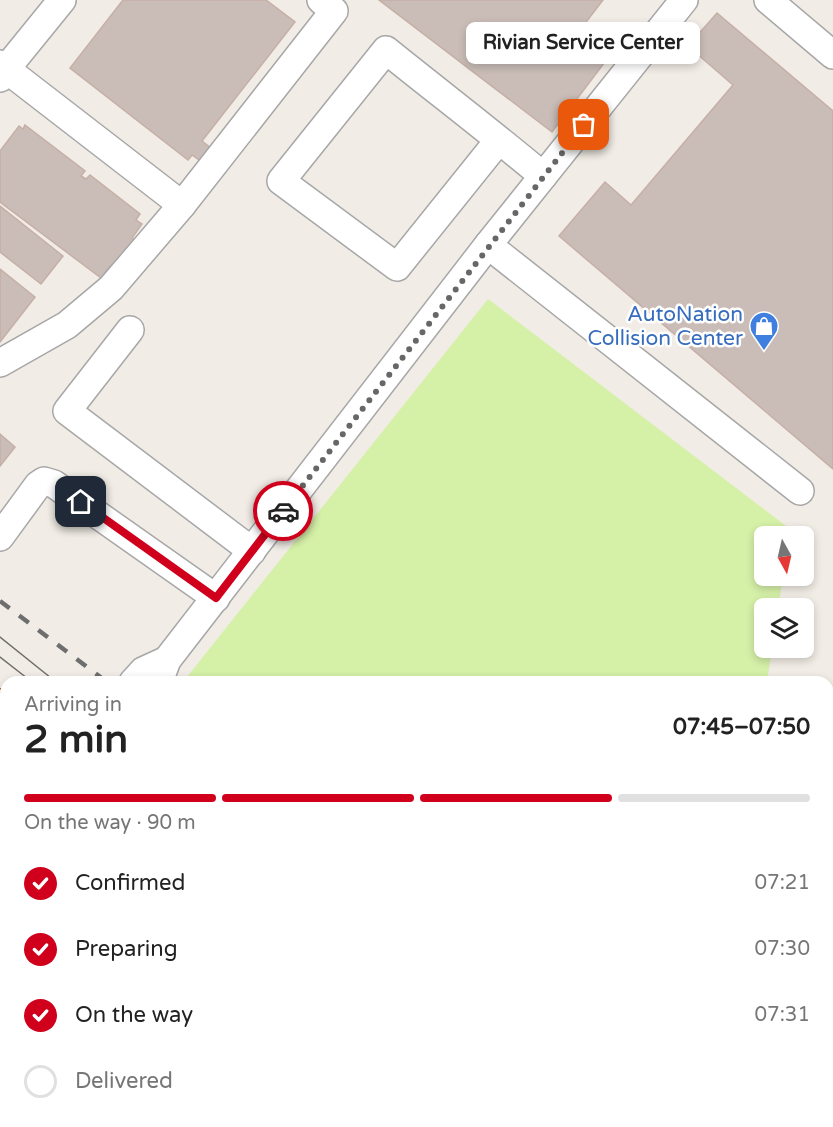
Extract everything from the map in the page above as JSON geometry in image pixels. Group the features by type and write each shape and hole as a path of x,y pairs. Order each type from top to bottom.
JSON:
{"street":[{"path":"62,0 2,70 182,205"},
{"path":"138,676 143,671 163,671 216,598 488,245 684,0"},
{"path":"768,0 833,55"},
{"path":"0,363 67,325 111,288 182,205 334,4"},
{"path":"499,140 397,267 280,181 386,50 499,140 543,176"},
{"path":"488,245 800,491"},
{"path":"130,330 67,411 252,551"},
{"path":"0,537 38,485 44,481 54,484 216,598"}],"green space":[{"path":"488,299 786,526 754,526 754,586 781,586 780,598 754,598 754,658 771,658 768,676 188,676"}],"building":[{"path":"123,0 266,0 295,22 202,141 212,149 202,162 192,155 188,160 70,68"},
{"path":"379,0 603,0 583,26 614,50 552,132"},
{"name":"AutoNation Collision Center","path":"717,13 833,111 833,469 559,236 605,182 631,205 733,85 688,46"},
{"path":"25,125 85,171 81,176 86,179 90,175 140,214 136,220 142,224 132,238 142,246 121,273 111,265 101,278 0,202 0,151 19,126 23,129"},
{"path":"0,206 63,256 41,284 0,252"},
{"path":"0,269 35,297 0,342"},
{"path":"0,434 15,447 0,466"}],"tram line":[{"path":"0,637 49,676"},
{"path":"0,657 24,676"}],"railway":[{"path":"0,601 99,676"}],"way so far":[{"path":"283,511 488,245 584,125"}],"place":[{"name":"Rivian Service Center","path":"584,125"},
{"name":"AutoNation Collision Center","path":"764,352"}],"route":[{"path":"81,502 216,598 283,511"}]}
